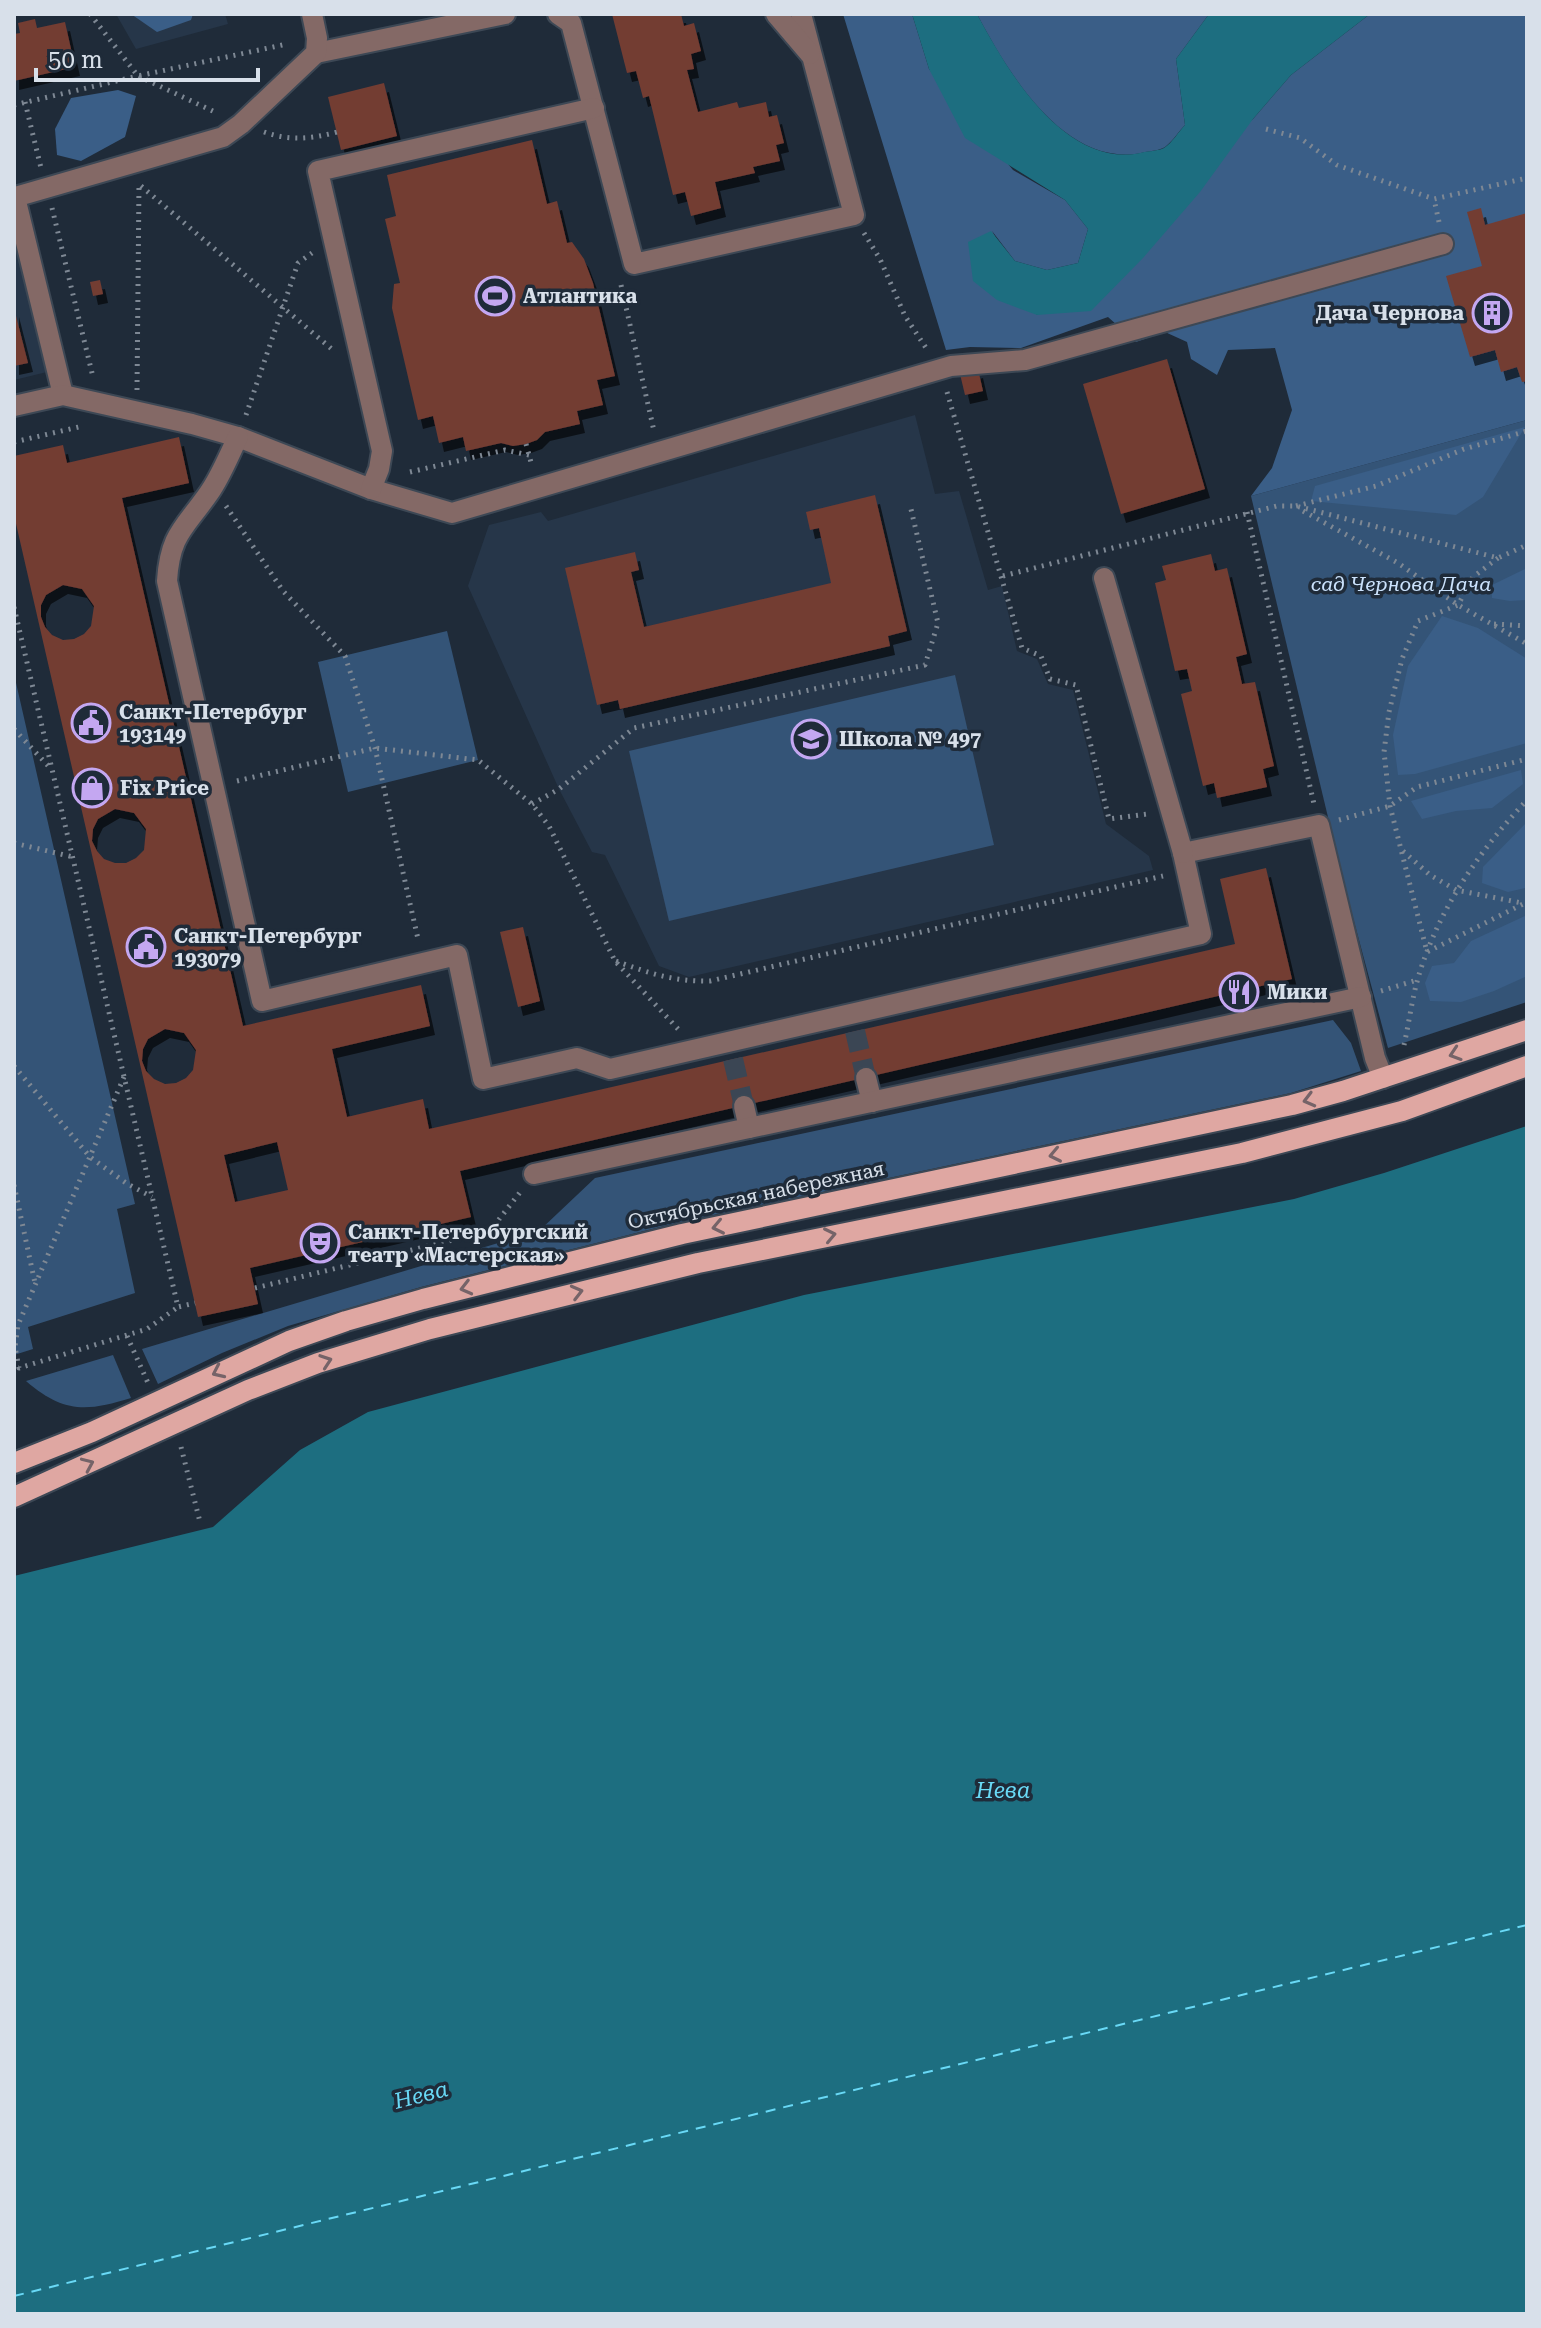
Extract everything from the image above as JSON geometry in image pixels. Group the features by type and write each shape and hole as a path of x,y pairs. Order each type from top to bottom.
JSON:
{"main road":[{"name":"Октябрьская набережная","path":"15,1458 92,1432 289,1341 410,1302 682,1234 1253,1114 1383,1078 1527,1030"},
{"path":"15,1458 15,1496 248,1390 318,1363 430,1329 698,1263 1242,1153 1402,1111 1527,1066"}],"lane":[{"path":"312,14 316,45"},
{"path":"63,395 15,197 223,137 241,124 316,45 505,14"},
{"path":"558,14 571,23 634,264 854,215 801,14"},
{"path":"776,14 815,59"},
{"path":"371,489 382,451 318,171 594,108"},
{"path":"14,406 63,395 134,410 238,437 371,489 452,513 940,369 1025,360 1443,244"},
{"path":"238,437 211,490 179,531 169,556 167,581 262,1001 457,955 483,1079 577,1058 610,1069 696,1049 731,1050 1201,934 1185,862 1104,578"},
{"path":"1185,862 1328,823 1369,994 1375,1058 1383,1078"},
{"path":"534,1174 1369,994"},
{"path":"866,1078 872,1102"},
{"path":"744,1106 749,1128"}],"path":[{"path":"90,14 138,76 241,124 276,136 307,140 337,132"},
{"path":"14,105 138,76 316,45"},
{"path":"1266,129 1300,138 1337,165 1434,199 1527,178"},
{"path":"133,165 140,186 134,410"},
{"path":"140,186 336,353"},
{"path":"1434,199 1443,244"},
{"path":"854,215 880,259 905,316 940,369 1022,648 1041,656 1050,679 1076,685 1109,819 1171,811"},
{"path":"238,437 298,263 333,237"},
{"path":"634,264 620,282 659,452"},
{"path":"1003,576 1247,512 1296,506 1376,486 1464,449 1527,431"},
{"path":"410,472 505,450 529,455"},
{"path":"211,490 233,514 283,591 345,656 375,748 423,963"},
{"path":"532,804 559,789 634,728 925,665 938,623 910,505"},
{"path":"1296,506 1498,558"},
{"path":"1296,506 1398,563 1458,605 1527,644"},
{"path":"1247,512 1328,823 1390,806 1417,787 1527,759"},
{"path":"1427,952 1390,806 1384,752 1389,712 1402,659 1418,621 1458,605 1473,577 1498,558 1527,545"},
{"path":"14,607 178,1307"},
{"path":"1493,624 1527,626"},
{"path":"14,729 53,771"},
{"path":"213,787 375,748 478,760 532,804 549,826 615,961 696,1049"},
{"path":"1403,1050 1417,980 1456,890 1503,826 1527,800"},
{"path":"14,843 73,857"},
{"path":"1403,850 1430,875 1456,890 1525,903"},
{"path":"615,961 681,982 710,981 1185,862"},
{"path":"1427,952 1525,903"},
{"path":"1369,994 1417,980"},
{"path":"14,1066 90,1157 126,1183 153,1197"},
{"path":"125,1076 18,1325 15,1347 19,1368 147,1329 178,1307 195,1303"},
{"path":"255,1288 490,1231 534,1174"},
{"path":"14,1185 36,1284"},
{"path":"127,1336 150,1387"},
{"path":"180,1442 200,1522"}],"shaded area":[{"path":"116,14 225,14 228,24 136,49"},
{"path":"131,14 193,14 191,20 157,32"},
{"path":"843,14 912,14 929,69 1013,170 1065,200 1088,229 1078,263 1047,270 1015,261 992,231 1037,315 1253,119 1291,75 1370,14 1527,14 1527,420 1251,496 1272,468 1292,410 1275,348 1228,350 1217,375 1191,359 1187,342 1165,332 1136,342 1108,317 1021,348 946,350"},
{"path":"977,14 1209,14 1176,59 1185,125 1168,145 1157,150 1113,154 1087,146 1063,131 1041,110 1004,62"},
{"path":"118,90 136,96 125,137 81,161 57,155 55,129 71,98"},
{"path":"14,226 51,371 14,380"},
{"name":"Школа № 497","path":"915,415 935,494 959,491 988,590 1002,586 1017,651 1037,659 1048,684 1073,690 1106,824 1149,856 1153,870 689,977 659,966 605,855 592,852 559,789 468,586 489,525 541,512 548,521"},
{"path":"1525,427 1483,497 1456,515 1311,501 1315,486"},
{"path":"1527,568 1527,600 1492,598 1492,585"},
{"path":"1442,616 1478,628 1527,659 1527,743 1415,774 1398,775 1393,735 1408,666"},
{"path":"1521,770 1523,784 1492,808 1456,811 1422,819 1411,801"},
{"path":"1527,822 1525,888 1508,892 1482,883 1483,867"},
{"path":"1527,915 1527,976 1461,1002 1430,1001 1425,983 1432,966 1454,963 1471,941"}],"green space":[{"name":"сад Чернова Дача","path":"1527,420 1527,1002 1388,1048 1345,888 1251,496"},
{"path":"447,631 478,760 348,792 318,662"},
{"path":"14,674 135,1204 117,1209 135,1293 28,1327 33,1349 14,1355"},
{"path":"955,675 994,845 669,921 629,751"},
{"path":"1333,1020 1351,1043 1361,1071 1291,1093 680,1222 421,1287 288,1326 158,1384 142,1349 539,1231 595,1178"},
{"path":"113,1355 131,1398 101,1406 76,1407 52,1399 26,1381"}],"water":[{"path":"912,14 977,14 1004,61 1041,110 1063,130 1087,145 1112,154 1162,149 1185,125 1176,59 1209,14 1370,14 1291,75 1253,119 1200,192 1143,258 1091,311 1037,315 997,300 973,281 968,242 991,231 1015,261 1047,270 1078,263 1088,229 1065,200 965,138 929,69"},
{"name":"Нева","path":"1527,1126 1527,2314 14,2314 14,1576 213,1527 300,1450 368,1412 804,1295 1294,1199"}],"building":[{"path":"612,14 681,14 684,26 694,23 701,51 691,54 694,69 687,70 698,112 737,102 739,108 766,102 769,117 777,115 784,143 776,145 780,161 753,167 755,173 715,182 721,208 691,216 685,192 673,195 649,96 643,98 636,71 627,73"},
{"path":"35,19 37,28 65,22 75,67 14,81 14,34 20,33 18,23"},
{"path":"384,83 397,136 341,150 328,97"},
{"name":"Атлантика","path":"532,140 547,204 557,201 567,243 572,242 584,259 593,283 615,376 597,380 603,405 577,411 580,424 545,432 537,440 526,444 513,446 501,443 466,451 463,437 439,443 433,416 418,420 392,308 394,284 400,283 385,219 396,216 387,175"},
{"name":"Дача Чернова","path":"1481,208 1485,225 1527,213 1527,381 1522,382 1517,367 1501,372 1495,350 1470,357 1446,276 1482,266 1467,212"},
{"path":"100,280 103,294 93,296 90,282"},
{"path":"14,308 28,363 14,366"},
{"path":"1167,359 1205,489 1121,514 1083,384"},
{"path":"978,369 983,391 965,395 960,374"},
{"path":"179,437 189,483 122,498 243,1026 421,985 430,1026 332,1049 347,1117 423,1099 429,1129 1235,944 1220,879 1266,868 1292,979 460,1171 471,1217 250,1268 258,1304 198,1317 14,515 14,456 63,445 67,463","holes":["63,585 82,589 94,606 91,626 74,639 63,640 52,635 41,617 41,605 46,595","115,809 134,813 146,829 144,850 126,863 104,859 92,841 98,819","165,1029 184,1033 196,1050 193,1070 176,1083 165,1084 154,1079 142,1061 148,1039","277,1142 288,1190 235,1202 224,1155"]},
{"path":"875,495 907,631 888,636 890,646 620,709 618,700 597,705 565,568 635,552 639,570 631,572 644,627 831,583 819,528 810,530 806,512"},
{"path":"1211,554 1215,571 1227,568 1247,654 1236,657 1242,684 1255,682 1274,766 1263,769 1267,787 1217,798 1214,783 1203,786 1181,694 1192,691 1187,669 1175,671 1155,583 1166,580 1162,566"},
{"path":"523,927 540,1001 518,1007 500,932"}],"ferry route":[{"path":"14,2296 1527,1925"}],"tunnel":[{"path":"855,1031 866,1078"},
{"path":"733,1059 744,1106"}],"place":[{"name":"Атлантика","path":"495,296"},
{"name":"Дача Чернова","path":"1492,313"},
{"name":"Санкт-Петербург 193149","path":"91,723"},
{"name":"Школа № 497","path":"811,739"},
{"name":"Fix Price","path":"92,788"},
{"name":"Санкт-Петербург 193079","path":"146,947"},
{"name":"Мики","path":"1239,992"},
{"name":"Санкт-Петербургский театр «Мастерская»","path":"320,1243"}]}
